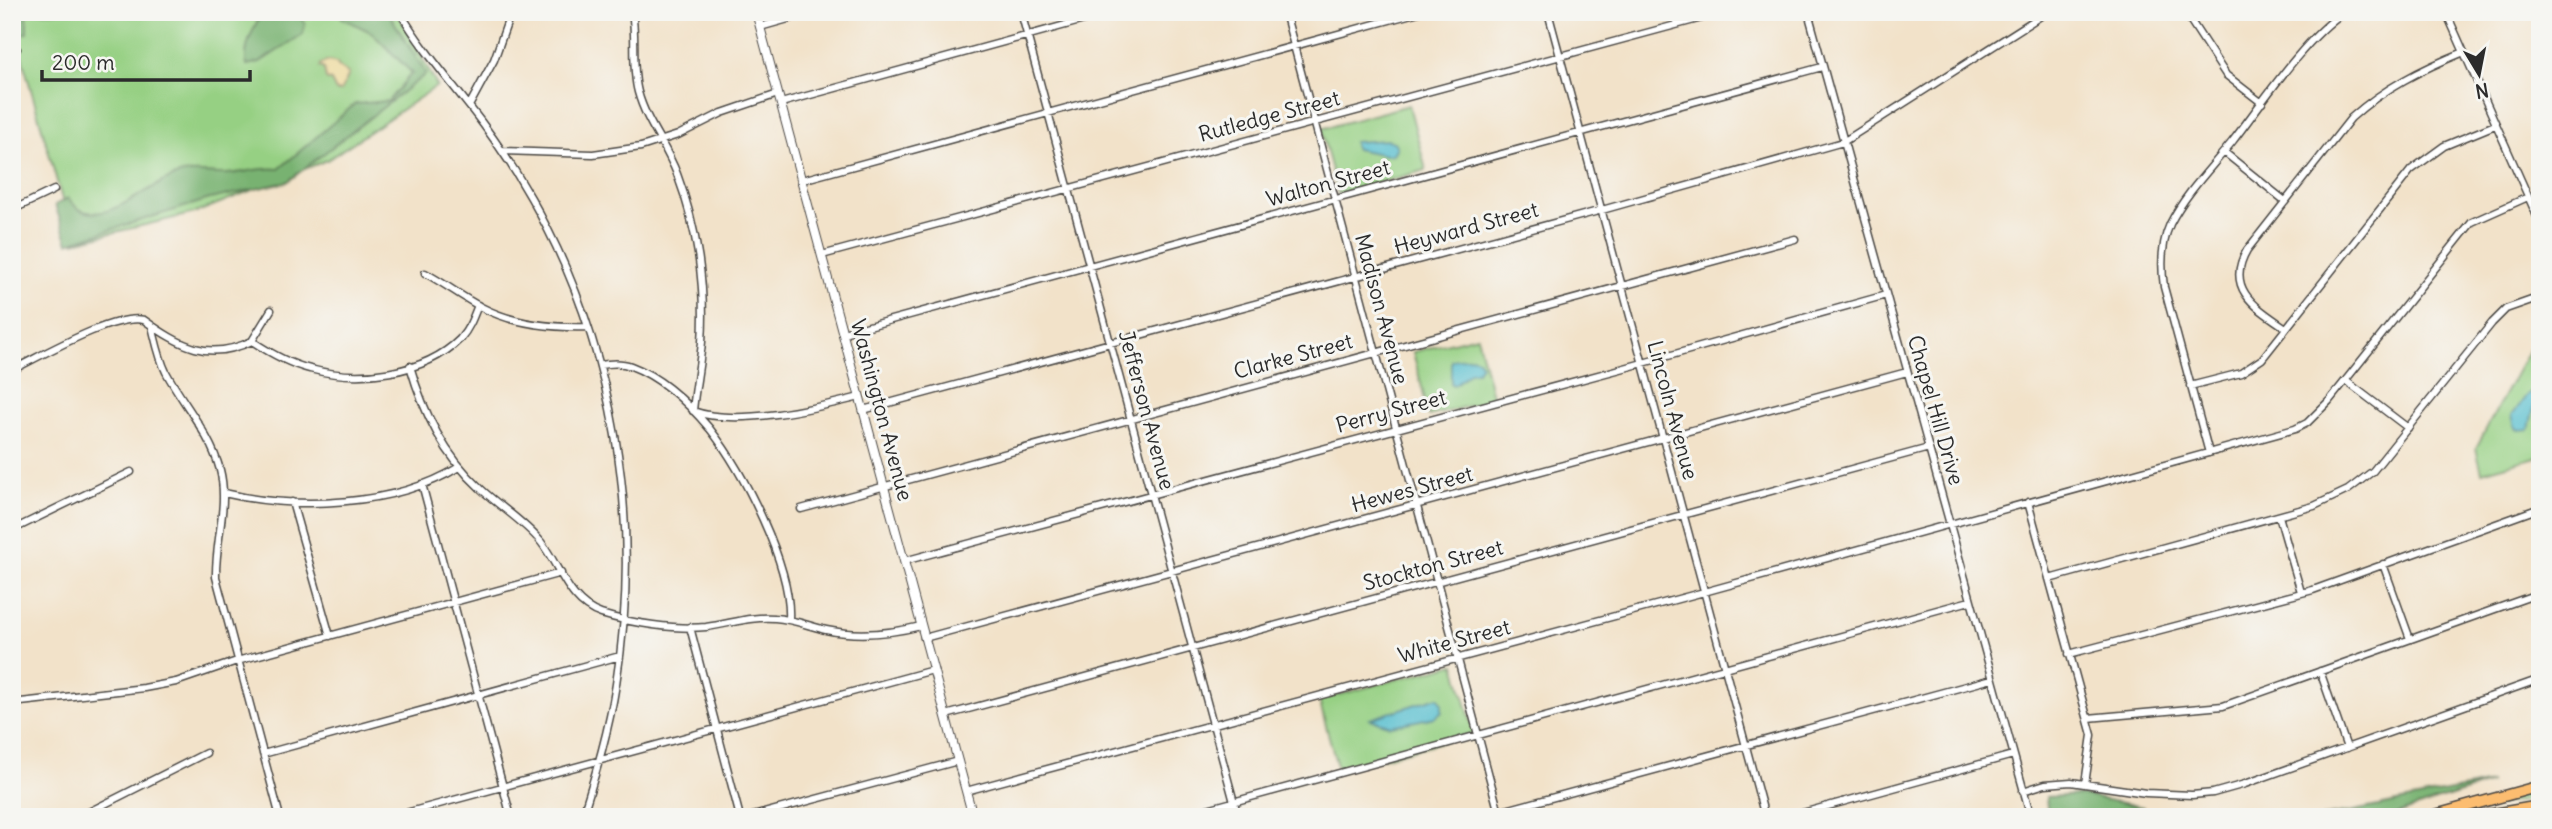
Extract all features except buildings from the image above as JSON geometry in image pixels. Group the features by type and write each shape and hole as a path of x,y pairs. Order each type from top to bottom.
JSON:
{"highway":[{"path":"2428,817 2540,786"},
{"path":"2477,817 2540,806"}],"street":[{"path":"400,12 434,64 503,151 531,198 568,272 600,365 609,404 621,478 626,545 624,618 620,656 600,761 582,817"},
{"path":"469,106 494,60 511,12"},
{"path":"632,12 638,92 677,174 691,221 701,280 702,344 693,411"},
{"name":"Washington Avenue","path":"756,12 973,817"},
{"path":"760,27 813,12"},
{"name":"Jefferson Avenue","path":"1021,12 1238,817"},
{"path":"503,151 593,154 662,142 722,113 1113,12"},
{"name":"Madison Avenue","path":"1285,12 1499,814"},
{"path":"802,180 1419,12"},
{"name":"Lincoln Avenue","path":"1548,12 1765,817"},
{"name":"Rutledge Street","path":"822,255 1724,12"},
{"name":"Chapel Hill Drive","path":"1808,12 2031,817"},
{"name":"Heyward Street","path":"863,410 1843,142 2047,12"},
{"path":"2185,12 2225,75 2262,103"},
{"path":"2209,453 2164,287 2162,252 2169,226 2326,24 2344,12"},
{"path":"2446,12 2540,223"},
{"path":"2286,328 2245,296 2239,281 2239,271 2247,250 2351,118 2367,104 2412,75 2464,52"},
{"name":"Walton Street","path":"843,333 1822,66"},
{"path":"2190,386 2252,368 2262,359 2411,170 2444,146 2495,125"},
{"path":"2224,152 2285,201"},
{"path":"12,210 54,190"},
{"name":"White Street","path":"966,790 2279,434 2307,423 2346,381 2472,222 2528,197"},
{"name":"Clarke Street","path":"801,509 1795,239"},
{"path":"425,273 478,306 525,322 547,326 587,327"},
{"name":"Perry Street","path":"904,561 1643,363 1886,295"},
{"path":"2049,579 2314,506 2348,490 2373,471 2492,323 2506,309 2540,297"},
{"path":"252,341 278,357 310,369 374,375 427,360 459,340 470,327 478,306"},
{"path":"12,370 92,331 137,318 188,348 202,351 229,350 252,341 271,310"},
{"path":"152,326 164,370 213,448 224,493 215,556 215,577 280,817"},
{"path":"600,365 617,363 631,366 670,388 709,428 732,461 771,539 788,593 789,619"},
{"path":"410,366 427,416 459,467 531,531 542,543 572,592 591,609 624,618 690,627 712,626 755,617 789,619 822,629 855,634 891,633 921,626"},
{"name":"Hewes Street","path":"924,638 1907,372"},
{"path":"2346,381 2408,428"},
{"path":"693,411 708,416 745,416 813,408 860,397"},
{"name":"Stockton Street","path":"946,715 1929,448"},
{"path":"224,493 244,498 292,502 356,499 422,484 459,467"},
{"path":"12,530 131,472"},
{"path":"422,484 511,817"},
{"path":"292,502 330,636"},
{"path":"2028,502 2092,736 2085,784"},
{"path":"2069,654 2301,593 2540,508"},
{"path":"2279,516 2301,593"},
{"path":"2383,564 2410,639"},
{"path":"12,703 176,682 237,661 561,573"},
{"path":"2088,718 2222,706 2540,593"},
{"path":"1178,817 1970,601"},
{"path":"690,627 740,817"},
{"path":"263,754 620,656"},
{"path":"391,817 933,670"},
{"path":"2320,671 2347,748"},
{"path":"1480,817 1992,679"},
{"path":"2023,791 2058,782 2170,795 2213,793 2540,679"},
{"path":"79,817 206,753"},
{"path":"1788,817 2013,755"},
{"path":"749,817 958,761"}],"green space":[{"path":"12,12 397,12 437,86 327,160 195,213 74,242 12,22"},
{"path":"12,12 27,12 27,33 12,36"},
{"path":"262,12 299,15 305,24 303,34 260,62 247,65 246,52"},
{"path":"339,12 388,12 426,74 287,182 210,199 68,243 55,205 68,198 79,209 91,213 118,207 183,174 227,174 279,169 355,104 388,101 412,73 371,32 342,18"},
{"path":"1409,105 1426,170 1338,194 1321,129"},
{"path":"1477,336 1493,400 1429,416 1413,352"},
{"path":"2535,338 2540,354 2540,456 2482,472 2476,448"},
{"path":"1455,664 1474,733 1338,770 1319,700"},
{"path":"2491,783 2388,817 2322,817 2344,813"},
{"path":"2540,789 2540,798 2468,810"},
{"path":"2081,795 2143,807 2141,817 2097,817 2075,811 2064,812 2062,817 2048,817 2046,797"}],"sand":[{"path":"328,61 337,63 349,74 341,91 336,91 331,81 326,79 324,69 320,67"}],"water":[{"path":"1354,142 1394,142 1397,147 1393,154 1356,149 1354,146"},
{"path":"1471,357 1478,359 1481,364 1477,371 1470,372 1454,385 1451,384 1451,360"},
{"path":"2534,389 2535,402 2529,429 2520,430 2515,427 2512,416"},
{"path":"1438,697 1442,702 1442,711 1435,717 1391,726 1370,719"}]}
